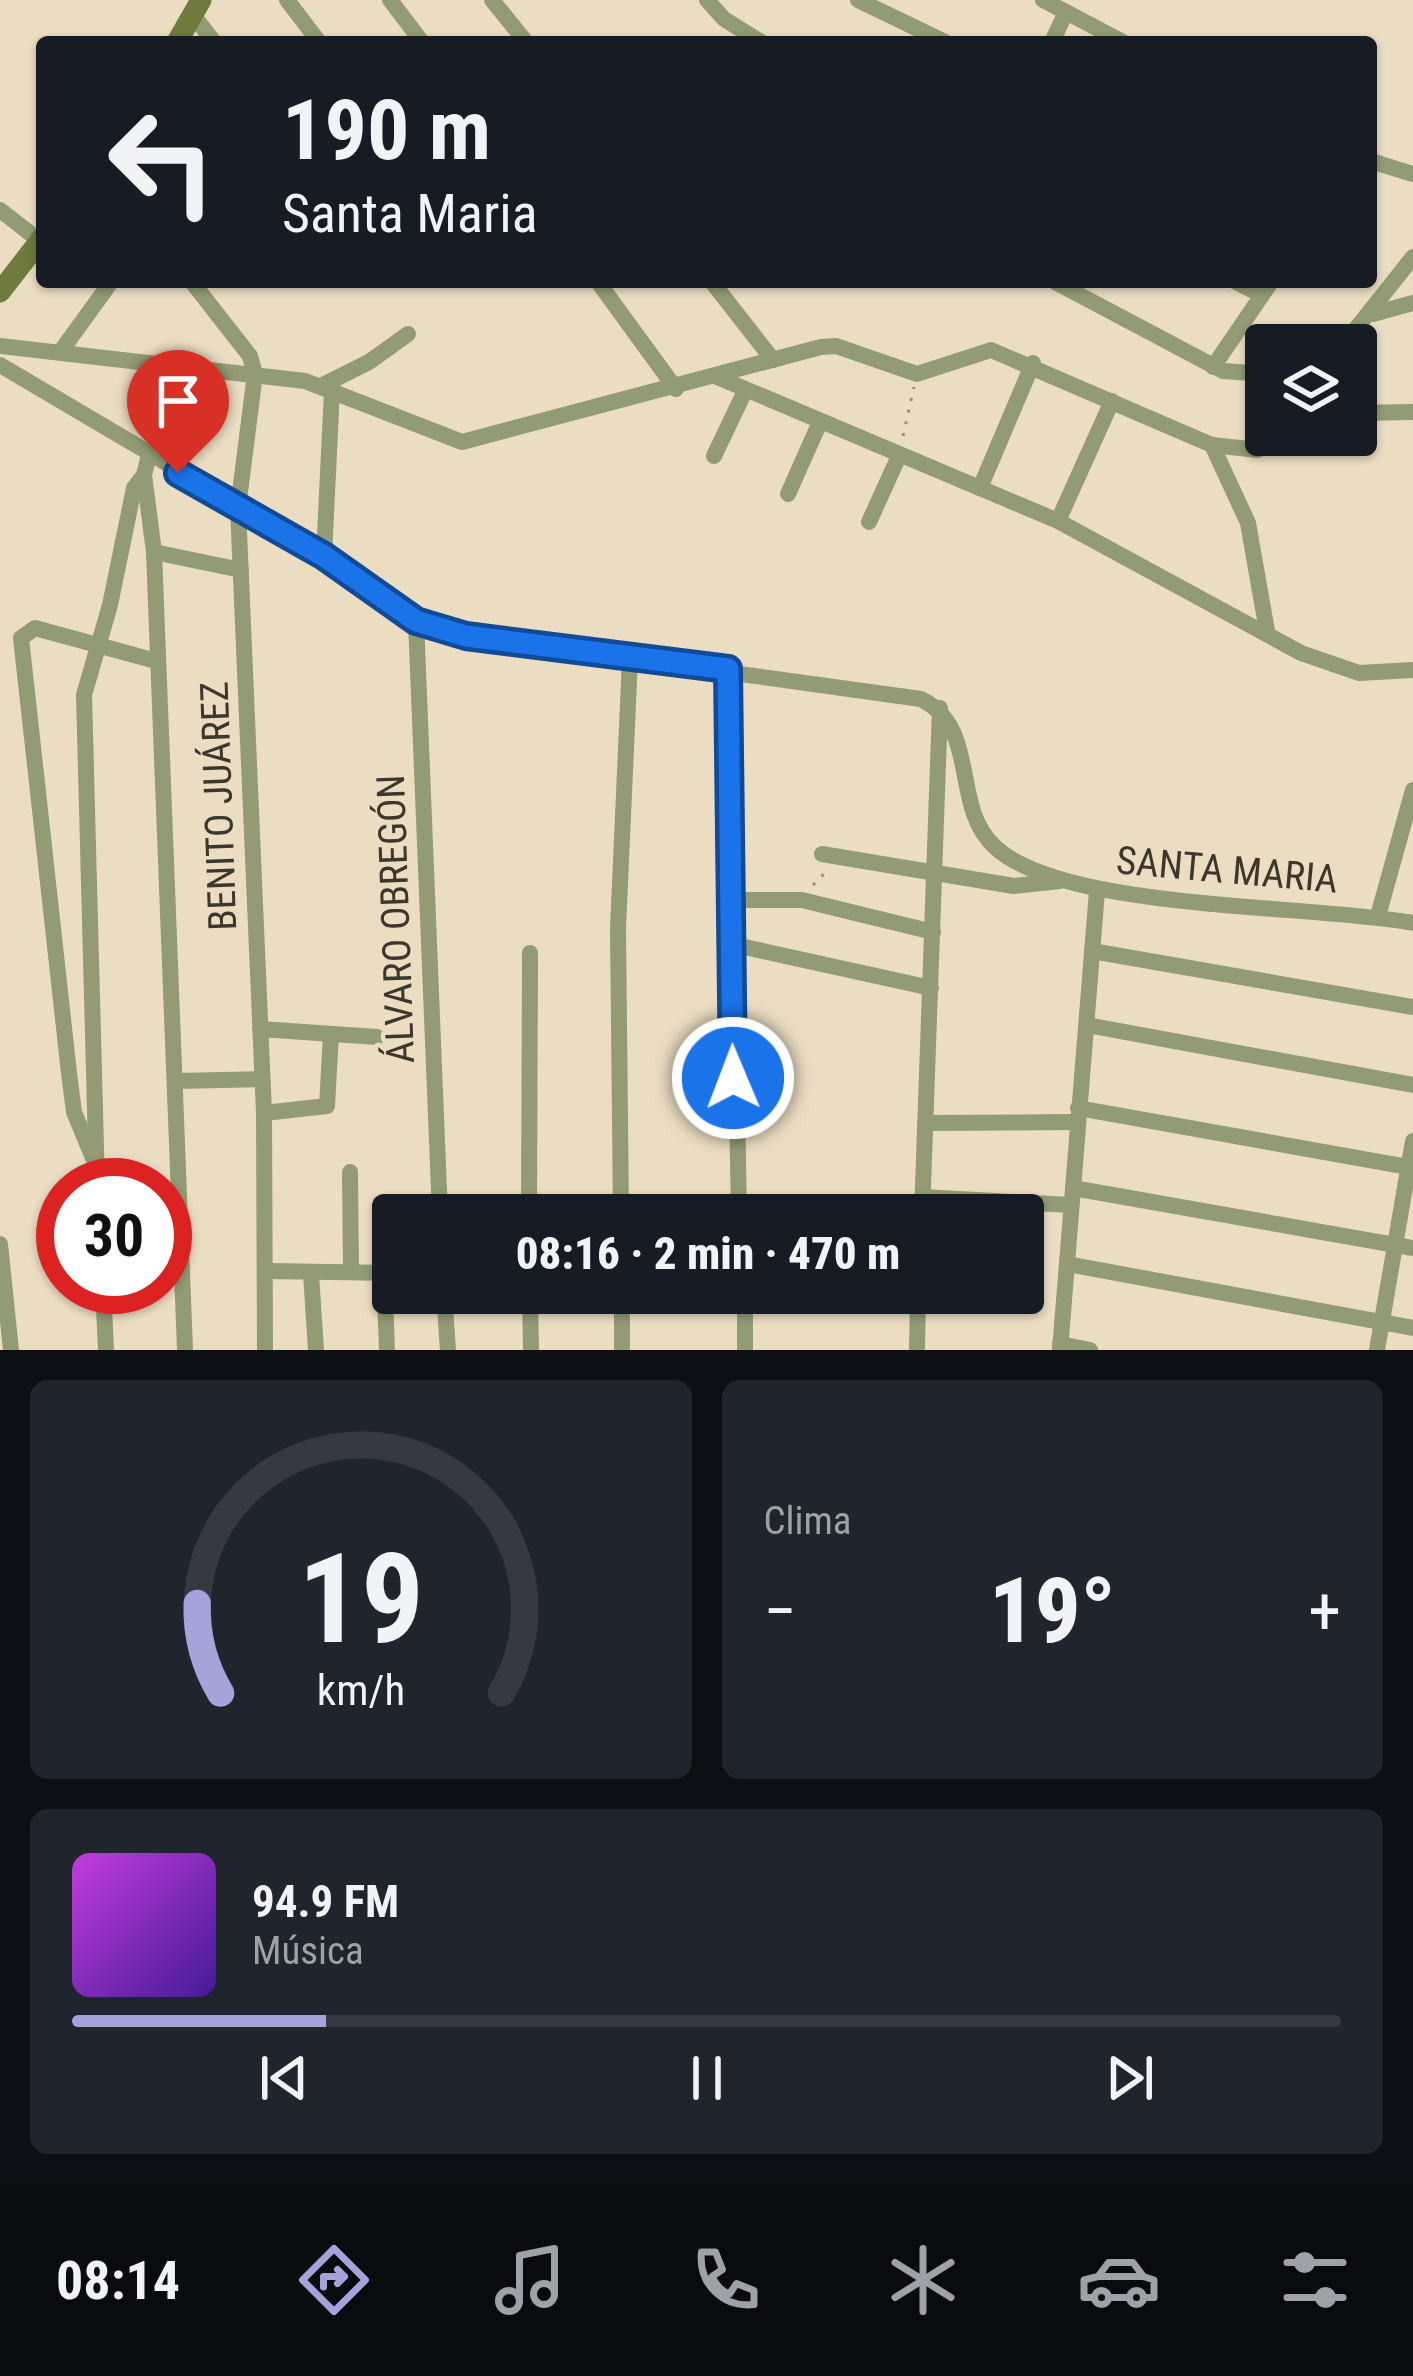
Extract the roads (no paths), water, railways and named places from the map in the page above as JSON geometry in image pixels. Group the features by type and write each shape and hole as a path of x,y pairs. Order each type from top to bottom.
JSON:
{"main road":[{"path":"181,36 197,8"},
{"path":"1,288 36,246"}],"street":[{"path":"287,0 315,36"},
{"path":"390,0 417,36"},
{"path":"492,0 521,36"},
{"path":"707,0 724,20 751,36"},
{"path":"858,0 933,36"},
{"path":"1043,0 1112,36"},
{"path":"197,8 211,36"},
{"path":"1055,36 1066,12"},
{"path":"1377,162 1413,174"},
{"path":"0,210 36,236"},
{"path":"1363,324 1413,257"},
{"path":"61,351 107,288"},
{"path":"197,288 250,356 255,374"},
{"path":"602,288 676,389"},
{"path":"717,288 773,360"},
{"path":"1065,288 1213,367 1245,371"},
{"path":"1213,367 1267,288"},
{"path":"1373,314 1413,303"},
{"path":"327,388 408,334"},
{"path":"0,346 255,374 327,388 462,442 836,346 917,374 974,351 992,350 1212,445 1245,449"},
{"path":"980,488 1033,364"},
{"path":"0,365 324,556 416,621 466,636 921,699 940,709 922,1194"},
{"name":"BENITO JUÁREZ","path":"255,374 238,508 264,1113 265,1350"},
{"path":"717,377 1058,521 1301,653 1359,673 1413,670"},
{"path":"324,556 327,388"},
{"path":"714,456 745,391"},
{"path":"1058,521 1112,401"},
{"path":"1377,412 1413,412"},
{"path":"788,494 820,422"},
{"path":"1212,445 1248,523 1267,631"},
{"path":"148,455 144,475 154,552 185,1350"},
{"path":"869,522 898,456"},
{"path":"96,1158 84,695 134,488 144,475"},
{"path":"154,552 241,570"},
{"name":"ÁLVARO OBREGÓN","path":"416,621 439,1194"},
{"path":"93,1158 74,1112 20,643 23,633 35,628 156,661"},
{"path":"622,1194 618,928 630,659"},
{"path":"728,669 739,1194"},
{"name":"SANTA MARIA","path":"940,709 956,730 982,832 1004,855 1097,891 1413,923"},
{"path":"1378,916 1413,790"},
{"path":"822,854 937,869 1014,886 1067,880"},
{"path":"1090,1350 1060,1347 1097,891"},
{"path":"731,900 802,900 933,932"},
{"path":"731,944 931,988"},
{"path":"1092,951 1413,1007"},
{"path":"530,952 530,1194"},
{"path":"1087,1025 1413,1084"},
{"path":"260,1029 377,1037"},
{"path":"264,1113 327,1106 331,1034"},
{"path":"176,1081 262,1079"},
{"path":"925,1123 1078,1115 1410,1168"},
{"path":"1377,1350 1405,1246 1413,1141"},
{"path":"350,1172 351,1271"},
{"path":"1044,1198 1072,1196 1405,1246"},
{"path":"0,1244 11,1350"},
{"path":"1067,1264 1413,1328"},
{"path":"267,1271 372,1272"},
{"path":"310,1274 316,1350"},
{"path":"104,1314 106,1350"},
{"path":"388,1314 388,1350"},
{"path":"445,1314 448,1350"},
{"path":"530,1314 531,1350"},
{"path":"622,1314 622,1350"},
{"path":"745,1314 745,1350"},
{"path":"917,1350 918,1314"}]}
